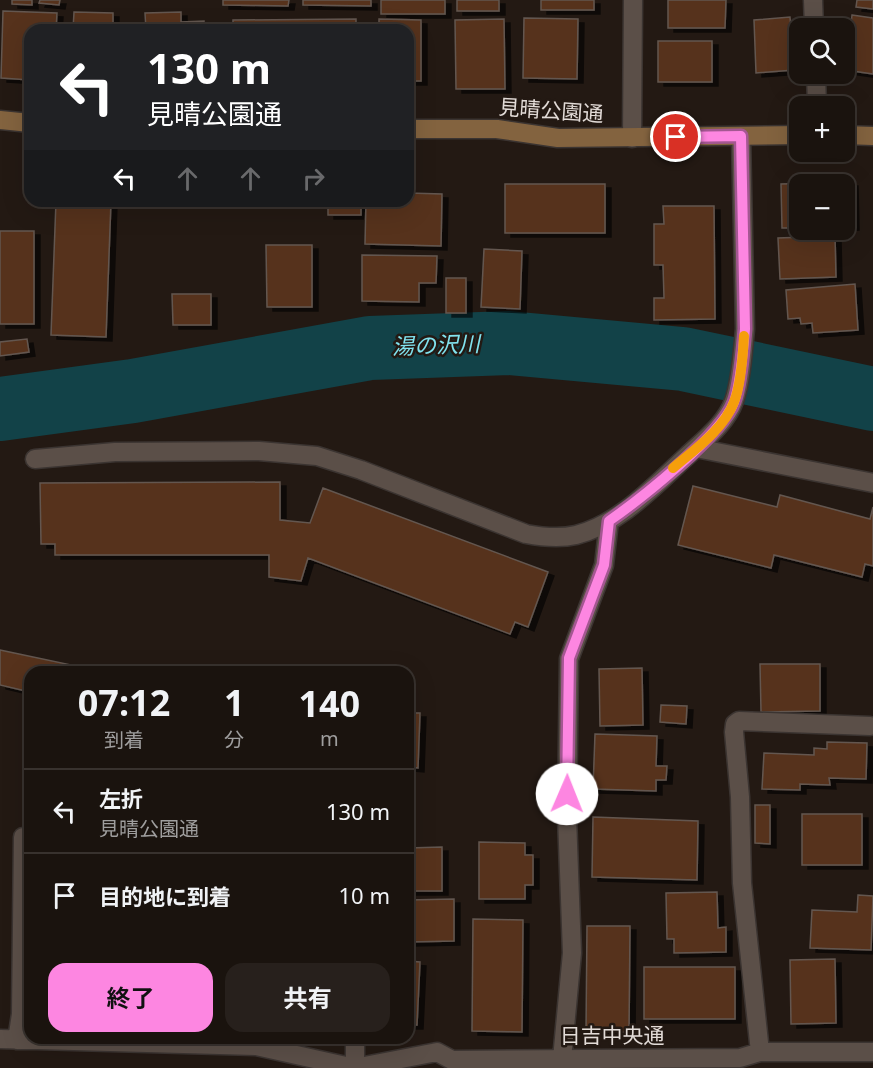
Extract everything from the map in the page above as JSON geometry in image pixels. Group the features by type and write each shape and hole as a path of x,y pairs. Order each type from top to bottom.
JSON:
{"street":[{"path":"632,138 633,0"},
{"path":"813,0 814,18"},
{"path":"0,120 24,122"},
{"name":"見晴公園通","path":"414,129 497,129 558,138 789,135"},
{"path":"855,135 873,136"},
{"path":"35,459 115,452 259,451 317,456 361,470 526,534 548,538 576,535 609,521 638,501 696,448 718,427 734,402 745,329 741,136"},
{"path":"696,448 873,483"},
{"path":"562,1059 572,953 567,817 569,658 604,565 609,521"},
{"path":"760,1052 742,883 735,724 739,721 870,726"},
{"path":"9,1040 21,1014 23,837"},
{"path":"218,1044 256,1046 354,1068 355,1044"},
{"name":"日吉中央通","path":"354,1068 437,1052 453,1064 562,1059 741,1063 760,1052 873,1052"}],"building":[{"path":"12,0 32,0 32,5 12,4"},
{"path":"40,0 60,0 59,5 39,3"},
{"path":"223,0 289,0 288,6 223,5"},
{"path":"303,0 371,0 371,6 303,5"},
{"path":"381,0 445,0 445,14 381,14"},
{"path":"457,0 499,0 499,11 457,11"},
{"path":"541,0 594,0 594,10 541,10"},
{"path":"668,0 726,0 725,28 668,28"},
{"path":"857,0 873,0 873,9 856,7"},
{"path":"3,11 57,13 56,24 24,24 24,80 1,78"},
{"path":"74,12 113,13 113,24 73,24"},
{"path":"181,12 181,22 204,21 204,24 146,24 145,13"},
{"path":"852,15 873,18 873,74 855,71 855,18 852,18"},
{"path":"790,17 789,70 756,73 754,20"},
{"path":"524,18 578,19 577,79 523,78"},
{"path":"356,19 356,24 233,24 233,20"},
{"path":"379,19 421,20 421,81 414,81 414,24 379,24"},
{"path":"504,19 505,89 456,89 455,20"},
{"path":"658,41 712,41 712,82 658,82"},
{"path":"505,184 605,184 605,233 505,233"},
{"path":"781,184 789,184 789,228 782,228"},
{"path":"414,193 442,194 441,246 365,244 366,207 414,207"},
{"path":"663,206 714,206 715,319 654,320 654,298 664,298 663,265 654,265 654,224 664,224"},
{"path":"56,207 111,207 106,337 51,335"},
{"path":"328,207 361,207 361,215 328,215"},
{"path":"0,231 34,231 34,324 0,324"},
{"path":"778,238 835,240 836,277 780,279"},
{"path":"266,245 312,245 312,307 267,307"},
{"path":"484,249 522,251 520,309 481,307"},
{"path":"362,255 437,256 436,283 419,283 419,302 362,301"},
{"path":"446,278 466,278 466,313 446,313"},
{"path":"855,284 858,330 813,333 812,323 801,324 800,318 788,319 786,290"},
{"path":"172,294 211,294 211,325 173,325"},
{"path":"27,339 29,352 0,356 0,342"},
{"path":"280,482 280,520 310,523 323,488 548,572 528,627 515,622 510,634 308,558 301,581 269,577 269,555 55,555 55,544 41,544 40,483"},
{"path":"693,486 777,507 780,495 870,519 873,507 873,566 865,564 862,577 774,555 771,568 678,545"},
{"path":"0,650 76,666 24,666 24,691 0,685"},
{"path":"760,664 820,664 820,711 761,712"},
{"path":"642,668 643,725 600,726 599,669"},
{"path":"661,705 687,706 686,724 660,722"},
{"path":"414,713 420,713 418,768 414,768"},
{"path":"595,734 657,736 656,766 667,766 666,780 656,780 656,791 593,789"},
{"path":"827,742 867,743 866,779 829,778 830,785 800,784 800,790 762,789 764,753 814,755 814,748 827,749"},
{"path":"755,805 770,805 770,844 755,843"},
{"path":"802,814 862,814 862,865 802,865"},
{"path":"593,817 698,821 697,880 592,877"},
{"path":"479,842 525,843 525,855 533,855 533,885 525,885 525,899 479,899"},
{"path":"442,847 442,891 414,891 414,848"},
{"path":"717,892 718,928 726,927 726,952 674,953 674,939 667,939 666,893"},
{"path":"858,895 873,896 871,950 810,948 812,910 857,912"},
{"path":"454,899 454,941 414,942 414,900"},
{"path":"473,919 523,920 522,1032 472,1031"},
{"path":"587,926 630,926 629,1032 586,1032"},
{"path":"835,959 836,1023 791,1024 790,960"},
{"path":"414,962 420,962 417,1025 414,1025"},
{"path":"644,967 735,967 735,1019 644,1019"}],"waterway":[{"name":"湯の沢川","path":"0,409 133,391 370,348 509,343 683,359 873,399"}],"slow traffic":[{"path":"673,468 718,427 734,402 744,336"}],"route":[{"path":"567,794 569,658 604,565 609,521 638,501 718,427 734,402 743,354 745,329 741,136 676,137"}]}
